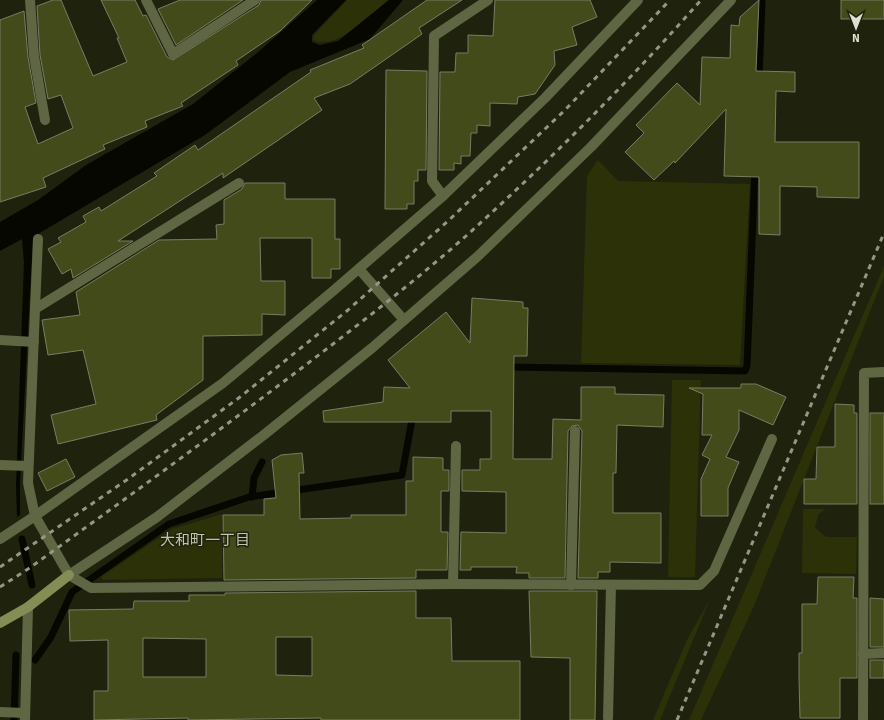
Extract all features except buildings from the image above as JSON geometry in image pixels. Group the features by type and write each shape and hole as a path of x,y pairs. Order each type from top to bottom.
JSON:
{"street":[{"path":"30,0 34,56 44,120"},
{"path":"146,0 173,54 255,0"},
{"path":"443,196 432,181 434,36 488,0"},
{"path":"0,539 35,516 223,383 359,269 443,196 545,98 638,0"},
{"path":"0,623 28,607 69,576 157,517 265,434 404,320 477,257 591,147 731,0"},
{"path":"35,309 240,183"},
{"path":"38,239 35,309 27,341 21,466 28,483 35,516 69,576 91,588 453,584 700,585 714,571 772,439"},
{"path":"359,269 404,320"},
{"path":"0,340 27,341"},
{"path":"863,720 864,373 884,372"},
{"path":"571,585 575,431"},
{"path":"453,584 456,446"},
{"path":"0,465 21,466"},
{"path":"608,718 611,585"},
{"path":"16,714 28,607"},
{"path":"863,654 884,654"}],"green space":[{"path":"347,0 388,0 353,30 343,36 322,42 313,40 314,35"},
{"path":"598,160 618,181 750,184 740,365 581,363 587,176"},
{"path":"884,266 884,276 754,606 701,720 689,720"},
{"path":"672,380 701,380 695,577 668,577"},
{"path":"803,509 825,509 818,515 815,528 826,537 857,537 856,574 802,573"},
{"path":"222,514 222,578 102,580 102,576 172,529"},
{"path":"710,599 660,720 653,720 687,640"}],"shaded area":[{"path":"317,0 346,0 312,35 312,42 320,45 338,41 389,0 403,0 370,39 290,72 205,135 33,237 20,483 20,515 17,517 16,485 24,262 22,239 0,251 0,222 38,200 86,165 193,104 257,53"}],"waterway":[{"path":"759,79 762,0"},
{"path":"506,367 745,371 747,366 755,168"},
{"path":"35,660 51,637 72,592 169,524 249,497 402,475 413,414"},
{"path":"252,497 254,478 262,462"},
{"path":"22,539 32,585"},
{"path":"14,720 16,655"}],"railway":[{"path":"0,567 128,479 240,397 348,310 448,221 565,110 670,0"},
{"path":"0,587 28,569 235,418 386,303 426,270 466,236 557,151 616,92 701,0"},
{"path":"677,720 884,233"}],"district":[{"name":"大和町一丁目","path":"205,540"}]}
